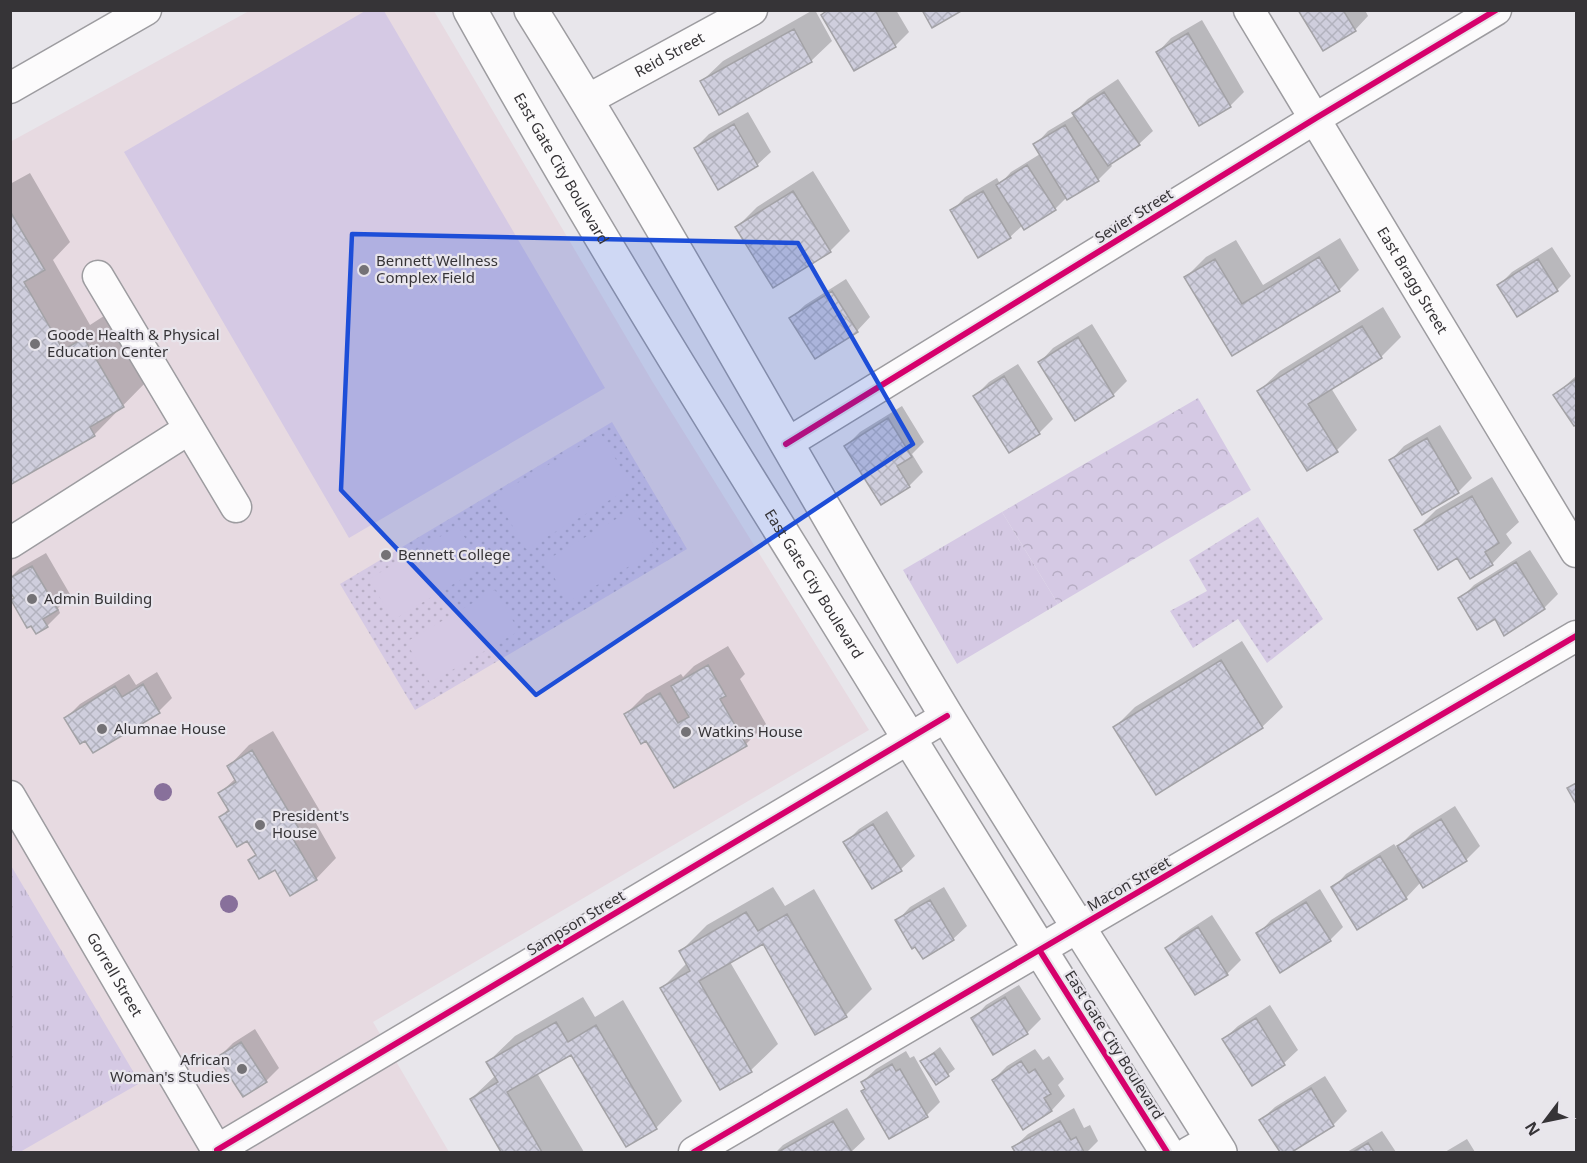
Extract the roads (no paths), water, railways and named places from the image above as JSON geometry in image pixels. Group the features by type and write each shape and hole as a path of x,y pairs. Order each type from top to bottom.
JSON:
{"main road":[{"name":"East Gate City Boulevard","path":"470,10 533,124 909,739 1167,1152"},
{"path":"531,10 617,148 786,444 947,716 1078,928 1207,1148"}],"street":[{"path":"10,88 146,10"},
{"name":"Reid Street","path":"587,100 752,10"},
{"name":"East Bragg Street","path":"1249,10 1576,552"},
{"name":"Sevier Street","path":"786,444 1496,10"},
{"path":"98,276 236,507"},
{"path":"10,543 189,429"},
{"name":"Macon Street","path":"694,1152 1576,636"},
{"name":"Sampson Street","path":"218,1151 947,716"},
{"name":"Gorrell Street","path":"10,796 218,1151"}],"place":[{"name":"Bennett Wellness Complex Field","path":"364,270"},
{"name":"Goode Health & Physical Education Center","path":"35,344"},
{"name":"Bennett College","path":"386,555"},
{"name":"Admin Building","path":"32,599"},
{"name":"Alumnae House","path":"102,729"},
{"name":"Watkins House","path":"686,732"},
{"name":"President's House","path":"260,825"},
{"name":"African Woman's Studies","path":"242,1069"}]}
